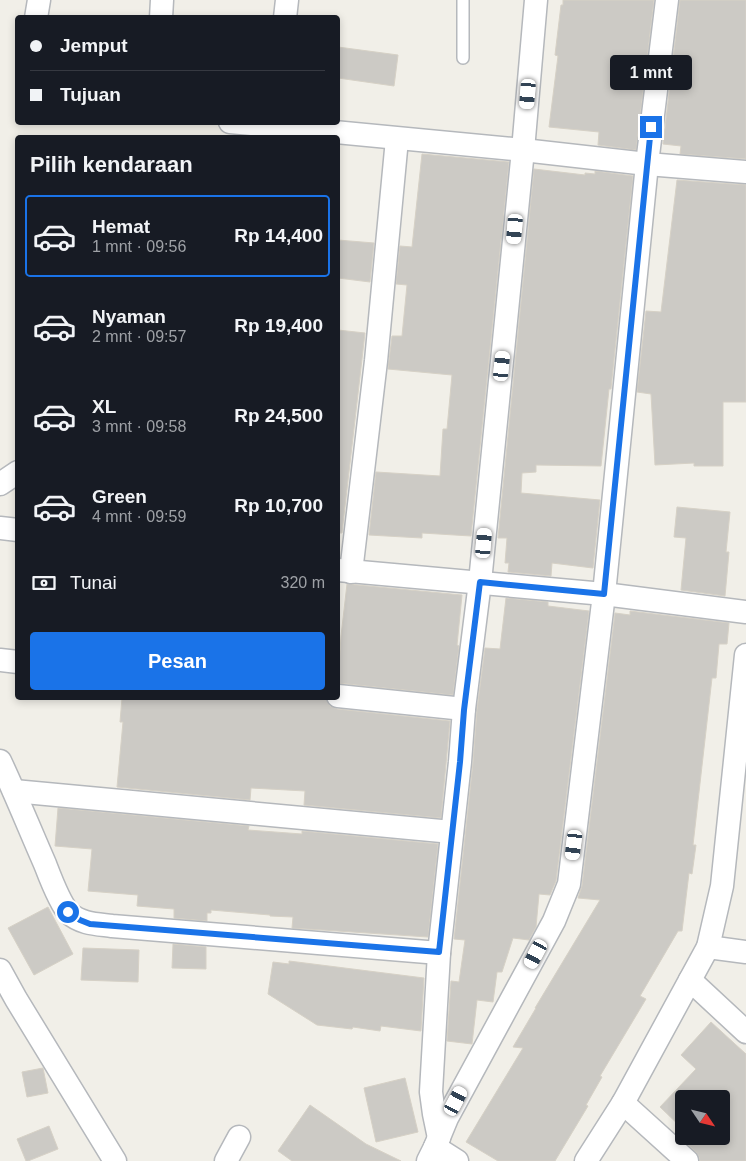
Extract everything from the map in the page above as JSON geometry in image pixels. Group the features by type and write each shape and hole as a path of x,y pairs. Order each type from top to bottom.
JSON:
{"street":[{"path":"36,15 39,0"},
{"path":"161,15 162,0"},
{"path":"285,15 286,0"},
{"path":"434,1149 434,1114 431,1092 439,952 464,710 480,582 536,0"},
{"path":"434,1149 447,1118 554,921 569,884 604,594 647,164 667,0"},
{"path":"250,125 276,129 523,150 647,164 746,172"},
{"path":"397,139 375,370 344,571 604,594 746,612"},
{"path":"0,484 15,474"},
{"path":"0,528 15,530"},
{"path":"586,1161 623,1103 708,947 722,886 746,655"},
{"path":"0,660 15,662"},
{"path":"340,696 464,710"},
{"path":"0,762 58,895 68,912 80,920 90,924 439,952"},
{"path":"14,791 452,832"},
{"path":"708,947 746,952"},
{"path":"0,970 114,1161"},
{"path":"690,980 746,1032"},
{"path":"623,1103 687,1161"},
{"path":"226,1161 239,1137"},
{"path":"434,1149 458,1161"}],"lane":[{"path":"463,0 463,58"}],"building":[{"path":"563,0 654,0 636,150 598,145 599,132 549,127 558,56 555,55"},
{"path":"680,0 746,0 746,159 680,154 681,146 663,144"},
{"path":"340,47 398,55 394,86 340,78"},
{"path":"422,154 509,162 471,536 422,533 422,538 369,535 376,472 440,476 443,429 447,429 452,375 388,369 392,336 402,336 407,285 396,284 400,246 412,247"},
{"path":"534,169 585,175 585,173 595,174 595,171 633,176 601,466 536,465 536,472 522,473 521,493 600,500 593,568 552,563 551,576 508,572 509,563 505,563 507,538 498,538"},
{"path":"677,180 746,185 746,402 723,402 723,466 694,466 694,463 655,465 651,394 637,392 646,311 661,312"},
{"path":"340,240 374,243 370,282 340,278"},
{"path":"340,330 365,333 342,533 340,533"},
{"path":"677,507 730,512 726,552 729,552 725,596 681,590 686,538 674,537"},
{"path":"347,584 462,595 457,645 459,646 453,695 340,683 341,636"},
{"path":"506,598 548,602 548,606 589,611 556,881 550,895 539,894 536,927 529,940 513,938 502,972 497,972 493,1002 477,1000 472,1044 447,1041 451,981 459,982 465,940 454,939 485,648 500,649"},
{"path":"630,611 729,623 727,644 719,644 716,678 712,678 693,845 696,845 692,874 689,873 682,931 678,931 640,996 646,999 600,1076 602,1077 586,1105 588,1106 555,1161 498,1161 466,1142 523,1048 513,1047 600,900 578,898 582,886 615,613 630,615"},
{"path":"122,700 327,700 330,706 337,709 450,721 441,818 304,805 305,791 251,788 250,800 117,787 123,722 120,722"},
{"path":"58,808 249,826 248,830 302,834 302,831 438,844 428,937 292,928 293,917 211,910 211,913 207,913 207,921 174,918 174,909 137,906 138,895 88,891 92,849 55,846"},
{"path":"48,907 73,954 34,975 8,928"},
{"path":"173,944 206,947 206,969 172,968"},
{"path":"83,948 139,950 138,982 81,980"},
{"path":"289,961 424,978 421,1031 381,1026 380,1031 317,1025 268,994 273,962 289,964"},
{"path":"711,1022 746,1054 746,1161 700,1161 696,1152 688,1145 730,1145 730,1090 676,1090 696,1069 681,1055"},
{"path":"43,1068 48,1093 27,1097 22,1072"},
{"path":"405,1078 418,1132 376,1142 364,1088"},
{"path":"675,1091 675,1121 660,1107"},
{"path":"310,1105 366,1144 401,1161 292,1161 278,1151"},
{"path":"49,1126 58,1149 26,1161 17,1139"}],"route":[{"path":"68,912 90,924 439,952 464,710 480,582 604,594 651,127"}]}
